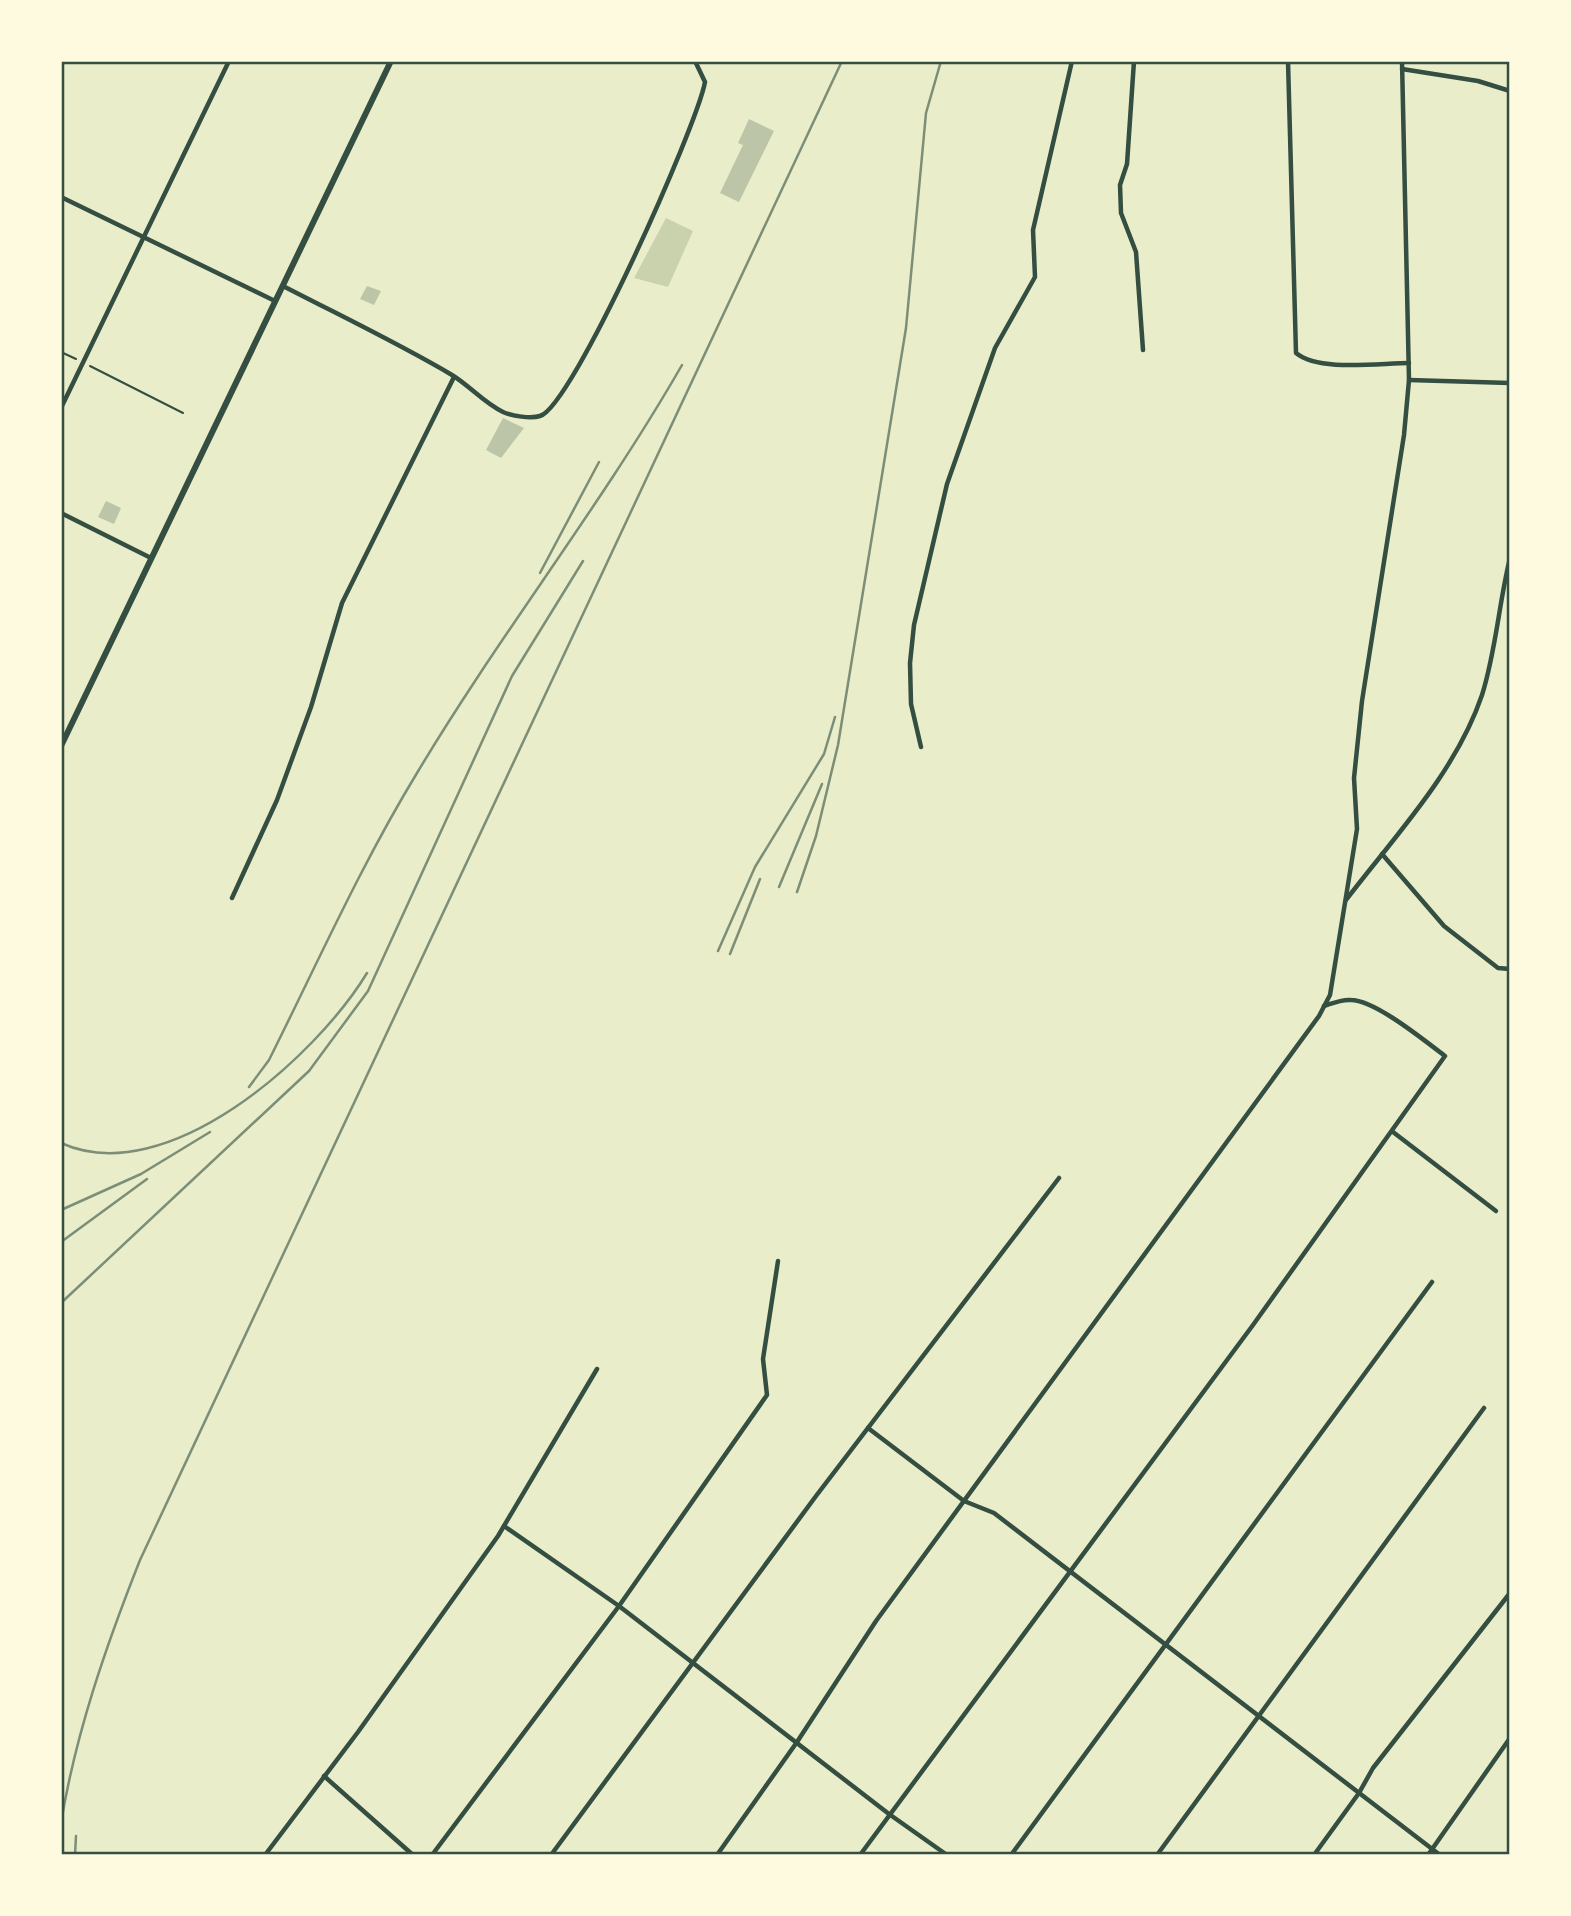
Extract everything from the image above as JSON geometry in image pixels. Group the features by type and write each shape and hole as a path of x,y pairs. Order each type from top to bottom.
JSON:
{"main road":[{"path":"61,746 391,61"}],"street":[{"path":"61,408 229,61"},
{"path":"284,286 454,377 485,402 507,414 540,417 555,406 584,356 690,134 705,82 695,61"},
{"path":"921,747 911,704 910,663 914,625 947,484 995,348 1035,277 1034,230 1072,61"},
{"path":"1134,61 1127,164 1120,185 1121,213 1136,252 1143,350"},
{"path":"1288,61 1293,343 1296,353 1305,361 1324,364 1409,363"},
{"path":"717,1855 797,1742 876,1621 1330,995 1357,829 1356,743 1404,435 1409,380 1402,61"},
{"path":"1402,69 1478,81 1510,91"},
{"path":"61,197 276,302"},
{"path":"232,898 277,800 311,707 342,603 454,377"},
{"path":"1409,380 1510,383"},
{"path":"61,513 151,558"},
{"path":"1345,901 1437,779 1482,696 1510,558"},
{"path":"1382,854 1444,926 1498,968 1510,969"},
{"path":"860,1855 1393,1132 1445,1056 1403,1024 1360,1001 1341,1001 1324,1006"},
{"path":"1393,1132 1496,1211"},
{"path":"551,1855 868,1427 1059,1178"},
{"path":"432,1855 619,1606 767,1395 762,1359 778,1261"},
{"path":"1011,1855 1432,1282"},
{"path":"265,1855 504,1526 597,1369"},
{"path":"1157,1855 1484,1408"},
{"path":"868,1427 964,1501 994,1513 1440,1855"},
{"path":"504,1526 619,1606 889,1814 947,1855"},
{"path":"1314,1855 1359,1793 1373,1768 1510,1593"},
{"path":"1428,1855 1510,1738"},
{"path":"324,1776 413,1855"}],"path":[{"path":"61,352 183,413"}],"green space":[{"path":"666,218 693,231 668,287 634,278"}],"building":[{"path":"749,119 774,131 739,202 720,193 743,145 738,143"},
{"path":"367,286 381,291 374,305 360,299"},
{"path":"503,418 524,428 501,458 486,450"},
{"path":"106,501 121,508 114,524 98,517"}],"railway":[{"path":"61,1823 67,1789 93,1690 140,1560 842,61"},
{"path":"797,892 816,836 838,745 906,328 926,113 941,61"},
{"path":"249,1087 269,1060 358,879 417,773 482,670 618,469 682,365"},
{"path":"540,573 599,462"},
{"path":"61,1303 309,1071 368,991 512,676 583,561"},
{"path":"718,951 755,867 824,754 835,717"},
{"path":"779,887 822,784"},
{"path":"730,954 760,879"},
{"path":"61,1143 102,1153 146,1148 191,1132 235,1108 313,1042 344,1006 367,973"},
{"path":"61,1210 141,1174 210,1132"},
{"path":"61,1242 147,1179"},
{"path":"75,1855 76,1836"}]}
